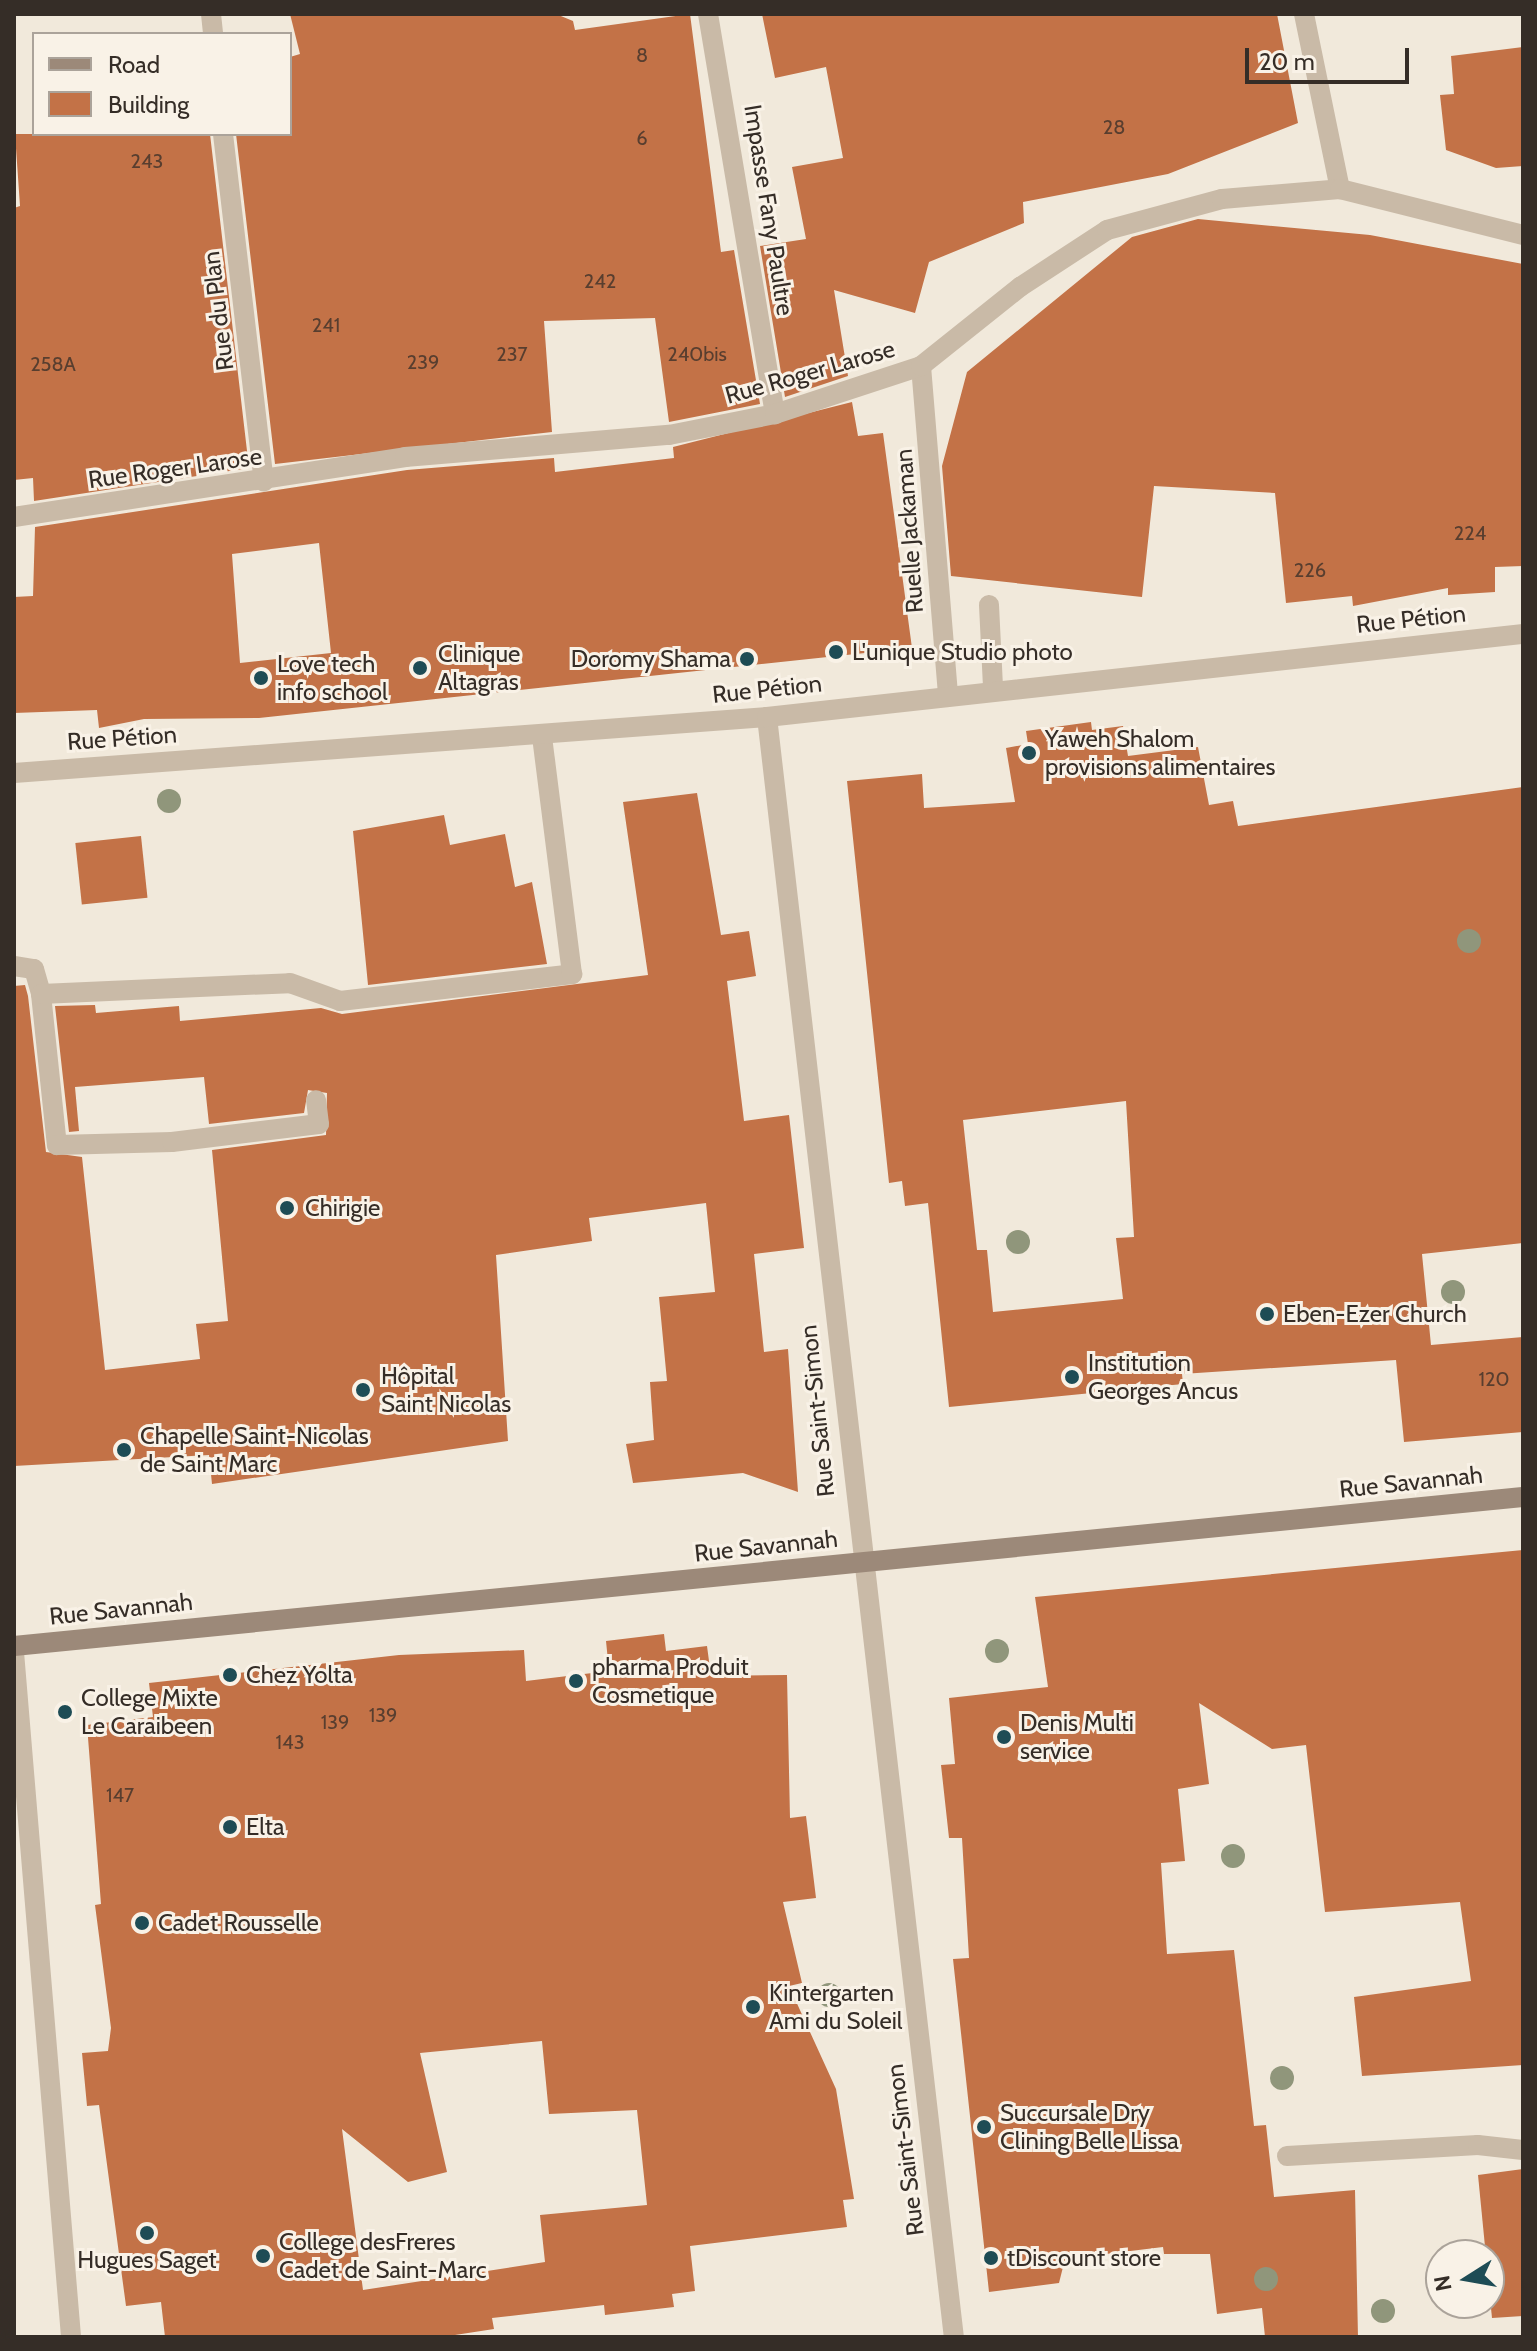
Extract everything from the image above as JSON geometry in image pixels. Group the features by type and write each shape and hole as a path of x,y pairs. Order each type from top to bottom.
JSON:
{"street":[{"name":"Impasse Fany Paultre","path":"708,14 775,414"},
{"path":"1304,14 1340,189"},
{"name":"Rue du Plan","path":"223,136 264,482"},
{"name":"Rue Roger Larose","path":"14,517 264,482 405,457 669,435 775,414 921,366 1020,287 1107,230 1222,199 1340,189 1523,235"},
{"name":"Ruelle Jackaman","path":"921,366 948,692"},
{"path":"989,605 993,687"},
{"name":"Rue Pétion","path":"14,773 767,717 993,687 1523,634"},
{"name":"Rue Saint-Simon","path":"767,717 860,1562 954,2337"},
{"path":"41,994 290,983 340,1001 572,974 542,736"},
{"path":"14,966 34,969 41,994 57,1145 172,1142 319,1124 316,1100"},
{"name":"Rue Savannah","path":"14,1646 1523,1497"},
{"path":"14,1652 71,2337"},
{"path":"1287,2156 1478,2145 1523,2150"}],"building":[{"path":"290,14 556,14 573,21 575,30 690,14 721,252 734,250 760,404 669,422 655,318 544,321 552,432 275,464 236,136 292,136 292,56 300,54"},
{"path":"762,14 1277,14 1298,123 1168,174 1023,202 1024,223 929,262 915,313 834,290 848,376 785,397 760,246 806,239 792,167 843,158 826,67 775,78"},
{"path":"1523,47 1523,166 1496,168 1446,150 1440,95 1454,94 1451,56"},
{"path":"15,134 210,136 249,468 34,501 33,478 14,480 14,208 20,206"},
{"path":"1198,219 1370,235 1523,264 1523,566 1495,567 1495,592 1448,595 1448,588 1353,606 1352,596 1286,603 1275,493 1154,486 1142,597 951,576 942,466 967,372 1132,237"},
{"path":"852,402 858,436 883,433 912,648 259,718 144,719 99,728 97,710 14,713 14,597 33,596 35,527 407,470 554,458 555,472 674,458 673,447","holes":["319,543 331,653 240,663 232,554"]},
{"path":"1091,722 1092,730 1123,726 1128,756 1198,747 1209,805 1233,801 1238,826 1523,787 1523,1243 1422,1254 1431,1345 1523,1337 1523,1432 1404,1442 1396,1360 1182,1374 1183,1384 949,1407 928,1203 905,1206 902,1181 889,1183 847,781 922,774 924,808 1015,802 1006,748 1028,744 1026,731","holes":["1126,1101 1134,1237 1116,1238 1123,1299 993,1312 987,1250 977,1250 963,1120"]},
{"path":"697,793 721,935 749,931 756,976 727,981 744,1121 789,1115 804,1248 754,1254 764,1352 788,1349 798,1492 743,1473 633,1483 626,1444 654,1440 650,1382 667,1381 659,1297 715,1292 706,1203 589,1218 592,1241 496,1255 508,1441 212,1484 209,1455 14,1466 14,986 25,985 28,996 46,1152 82,1157 105,1370 200,1359 196,1324 228,1321 212,1150 326,1135 327,1093 308,1090 304,1113 209,1124 204,1077 75,1087 79,1131 69,1132 55,1006 95,1005 96,1013 179,1006 180,1021 321,1008 342,1014 648,975 623,802"},
{"path":"444,815 450,845 505,834 515,887 532,882 547,964 368,985 353,831"},
{"path":"141,836 147,898 82,905 75,843"},
{"path":"1523,1550 1523,2065 1362,2076 1354,1997 1471,1981 1460,1902 1325,1912 1306,1745 1272,1749 1199,1703 1209,1784 1178,1789 1185,1861 1161,1863 1167,1954 1234,1950 1254,2126 1266,2125 1274,2197 1355,2190 1358,2337 1265,2337 1262,2308 1217,2314 1210,2254 1164,2254 1163,2247 1065,2259 1059,2283 989,2292 953,1959 969,1958 962,1838 949,1838 941,1765 955,1764 949,1698 1048,1687 1035,1597"},
{"path":"664,1634 666,1651 707,1646 711,1676 787,1675 790,1818 806,1816 816,1898 783,1902 802,1983 789,1986 836,2089 854,2199 843,2200 847,2227 690,2246 695,2291 672,2294 674,2307 605,2315 604,2305 492,2318 494,2329 442,2337 165,2337 161,2302 126,2306 99,2105 87,2106 82,2053 108,2051 111,2028 95,1905 101,1904 87,1725 153,1717 149,1683 399,1655 524,1650 526,1681 609,1671 606,1641","holes":["542,2041 549,2114 637,2110 647,2205 540,2215 545,2262 363,2290 342,2129 408,2182 447,2172 420,2053"]},
{"path":"1523,2169 1523,2316 1505,2317 1505,2239 1484,2239 1478,2175"}],"place":[{"name":"L'unique Studio photo","path":"836,652"},
{"name":"Doromy Shama","path":"747,659"},
{"name":"Clinique Altagras","path":"420,668"},
{"name":"Love tech info school","path":"261,678"},
{"name":"Yaweh Shalom provisions alimentaires","path":"1029,753"},
{"name":"Chirigie","path":"287,1208"},
{"name":"Eben-Ezer Church","path":"1267,1314"},
{"name":"Institution Georges Ancus","path":"1072,1377"},
{"name":"Hôpital Saint Nicolas","path":"363,1390"},
{"name":"Chapelle Saint-Nicolas de Saint Marc","path":"124,1450"},
{"name":"Chez Yolta","path":"230,1675"},
{"name":"pharma Produit Cosmetique","path":"576,1681"},
{"name":"College Mixte Le Caraibeen","path":"65,1712"},
{"name":"Denis Multi service","path":"1004,1737"},
{"name":"Elta","path":"230,1827"},
{"name":"Cadet Rousselle","path":"142,1923"},
{"name":"Kintergarten Ami du Soleil","path":"753,2007"},
{"name":"Succursale Dry Clining Belle Lissa","path":"984,2127"},
{"name":"Hugues Saget","path":"147,2233"},
{"name":"College desFreres Cadet de Saint-Marc","path":"263,2256"},
{"name":"tDiscount store","path":"991,2258"}]}
